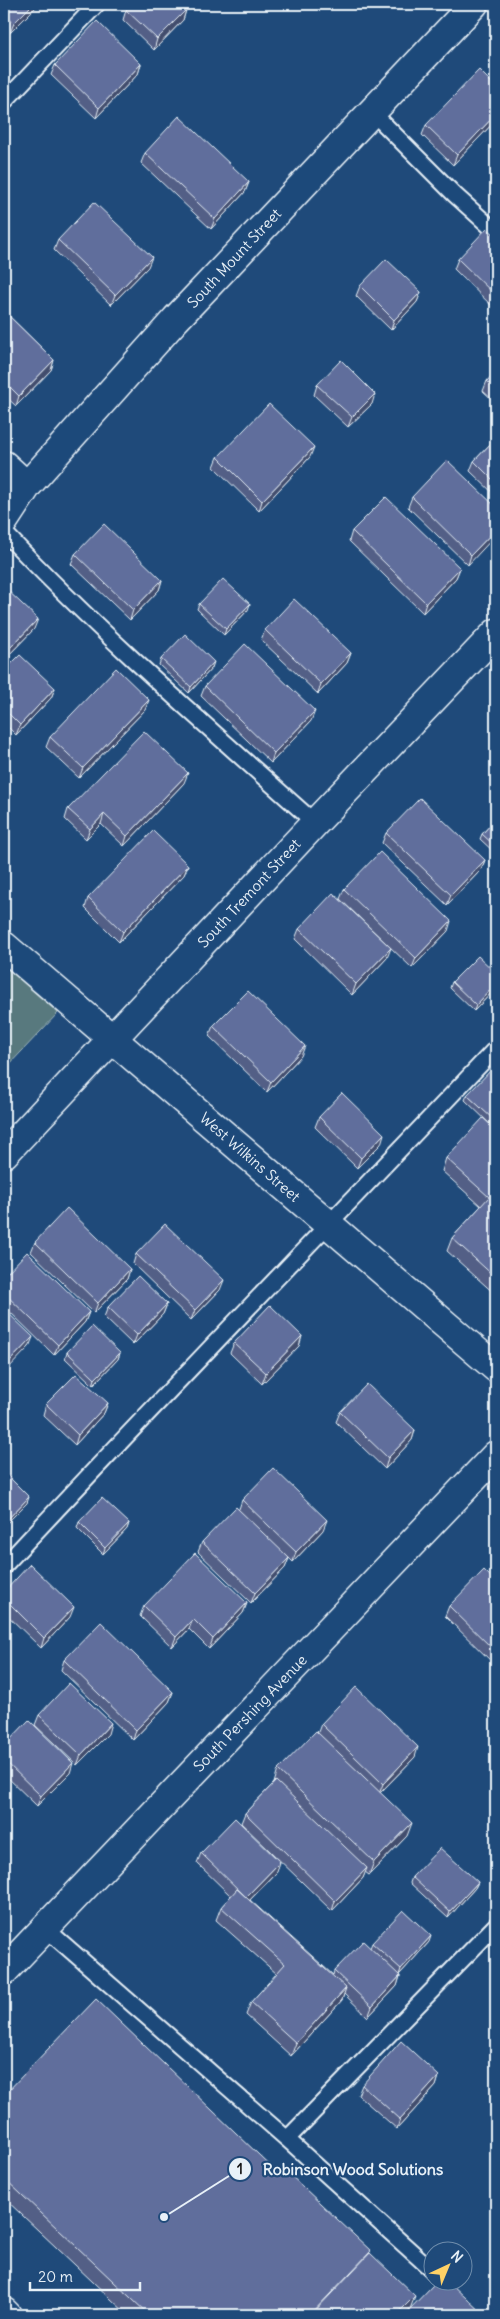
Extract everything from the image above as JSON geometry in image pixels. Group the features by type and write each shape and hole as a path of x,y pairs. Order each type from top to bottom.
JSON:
{"street":[{"name":"South Mount Street","path":"4,521 27,486 176,319 474,4"},
{"path":"4,465 27,486"},
{"name":"South Tremont Street","path":"4,1154 315,823 496,634"},
{"name":"West Wilkins Street","path":"4,946 496,1368"},
{"name":"South Pershing Avenue","path":"4,1971 496,1455"},
{"path":"4,2312 7,2315"}],"lane":[{"path":"4,102 97,4"},
{"path":"372,112 455,195 496,232"},
{"path":"4,532 43,574 111,639 315,823"},
{"path":"4,1566 168,1389 330,1224 496,1048"},
{"path":"287,2139 496,1925"},
{"path":"45,1928 287,2139 422,2261"}],"green space":[{"path":"4,966 58,1013 4,1070"}],"building":[{"path":"4,4 33,4 14,23 4,14"},
{"path":"132,4 180,4 186,10 157,39 126,10"},
{"path":"97,21 141,64 99,108 55,65"},
{"path":"479,70 496,87 496,114 457,155 426,125"},
{"path":"179,116 249,182 215,219 145,153"},
{"path":"94,202 152,257 115,295 58,240"},
{"path":"487,228 496,236 496,296 458,259"},
{"path":"386,259 421,292 394,320 360,286"},
{"path":"4,311 54,360 19,396 4,381"},
{"path":"341,360 375,394 352,417 317,385"},
{"path":"496,371 496,390 487,381"},
{"path":"269,404 314,447 262,501 218,457"},
{"path":"496,438 496,483 474,461"},
{"path":"447,460 496,507 496,529 471,555 412,497"},
{"path":"386,497 460,568 426,603 352,531"},
{"path":"104,524 162,580 133,610 75,554"},
{"path":"223,579 250,604 226,629 199,604"},
{"path":"5,588 38,619 8,650 4,646"},
{"path":"294,599 351,653 321,684 265,630"},
{"path":"185,634 214,662 191,687 161,659"},
{"path":"245,644 315,711 274,753 205,686"},
{"path":"20,655 55,688 20,725 4,709 4,671"},
{"path":"116,668 149,700 83,768 50,737"},
{"path":"144,731 188,773 127,836 104,814 90,829 68,809"},
{"path":"420,798 485,860 451,895 386,833"},
{"path":"496,819 496,847 482,834"},
{"path":"153,831 188,865 123,932 88,898"},
{"path":"380,852 451,921 416,958 344,889"},
{"path":"333,893 391,948 356,984 299,929"},
{"path":"478,956 496,973 496,984 476,1005 452,982"},
{"path":"248,991 305,1046 271,1082 213,1026"},
{"path":"495,1066 496,1118 494,1120 467,1095"},
{"path":"342,1093 384,1134 361,1158 319,1117"},
{"path":"483,1118 496,1130 496,1278 452,1238 489,1197 446,1158"},
{"path":"67,1208 130,1269 98,1303 35,1242"},
{"path":"165,1224 224,1280 195,1310 136,1254"},
{"path":"27,1252 89,1312 58,1345 4,1293 4,1276"},
{"path":"138,1276 167,1304 137,1335 108,1307"},
{"path":"270,1305 302,1336 266,1373 234,1343"},
{"path":"4,1309 33,1337 4,1367"},
{"path":"92,1326 120,1353 95,1379 67,1352"},
{"path":"76,1374 108,1403 78,1435 46,1404"},
{"path":"367,1384 415,1430 388,1458 340,1412"},
{"path":"273,1468 327,1520 296,1552 242,1500"},
{"path":"4,1472 29,1497 6,1521 4,1518"},
{"path":"102,1498 129,1523 105,1548 79,1522"},
{"path":"236,1507 289,1558 255,1593 202,1542"},
{"path":"195,1553 247,1603 213,1639 193,1619 176,1637 144,1606"},
{"path":"30,1564 74,1607 44,1638 4,1598 4,1592"},
{"path":"484,1570 496,1582 496,1652 449,1606"},
{"path":"101,1622 173,1692 136,1730 64,1660"},
{"path":"69,1683 111,1723 81,1755 39,1715"},
{"path":"356,1687 418,1747 383,1784 321,1724"},
{"path":"29,1720 73,1763 41,1796 4,1760 4,1746"},
{"path":"316,1731 412,1823 374,1862 278,1770"},
{"path":"276,1781 367,1868 335,1901 245,1813"},
{"path":"235,1818 280,1862 246,1897 201,1853"},
{"path":"440,1848 478,1882 450,1912 412,1877"},
{"path":"237,1889 346,1988 296,2043 251,2002 285,1964 221,1907"},
{"path":"403,1910 431,1936 401,1969 372,1943"},
{"path":"363,1941 400,1976 372,2007 334,1971"},
{"path":"96,1999 282,2177 287,2172 371,2251 310,2315 149,2315 4,2178 4,2095"},
{"path":"401,2041 439,2076 400,2119 362,2085"},
{"path":"370,2253 415,2296 396,2315 311,2315"},
{"path":"426,2292 460,2292 484,2315 404,2315"}],"place":[{"name":"Robinson Wood Solutions","path":"164,2217"}]}
